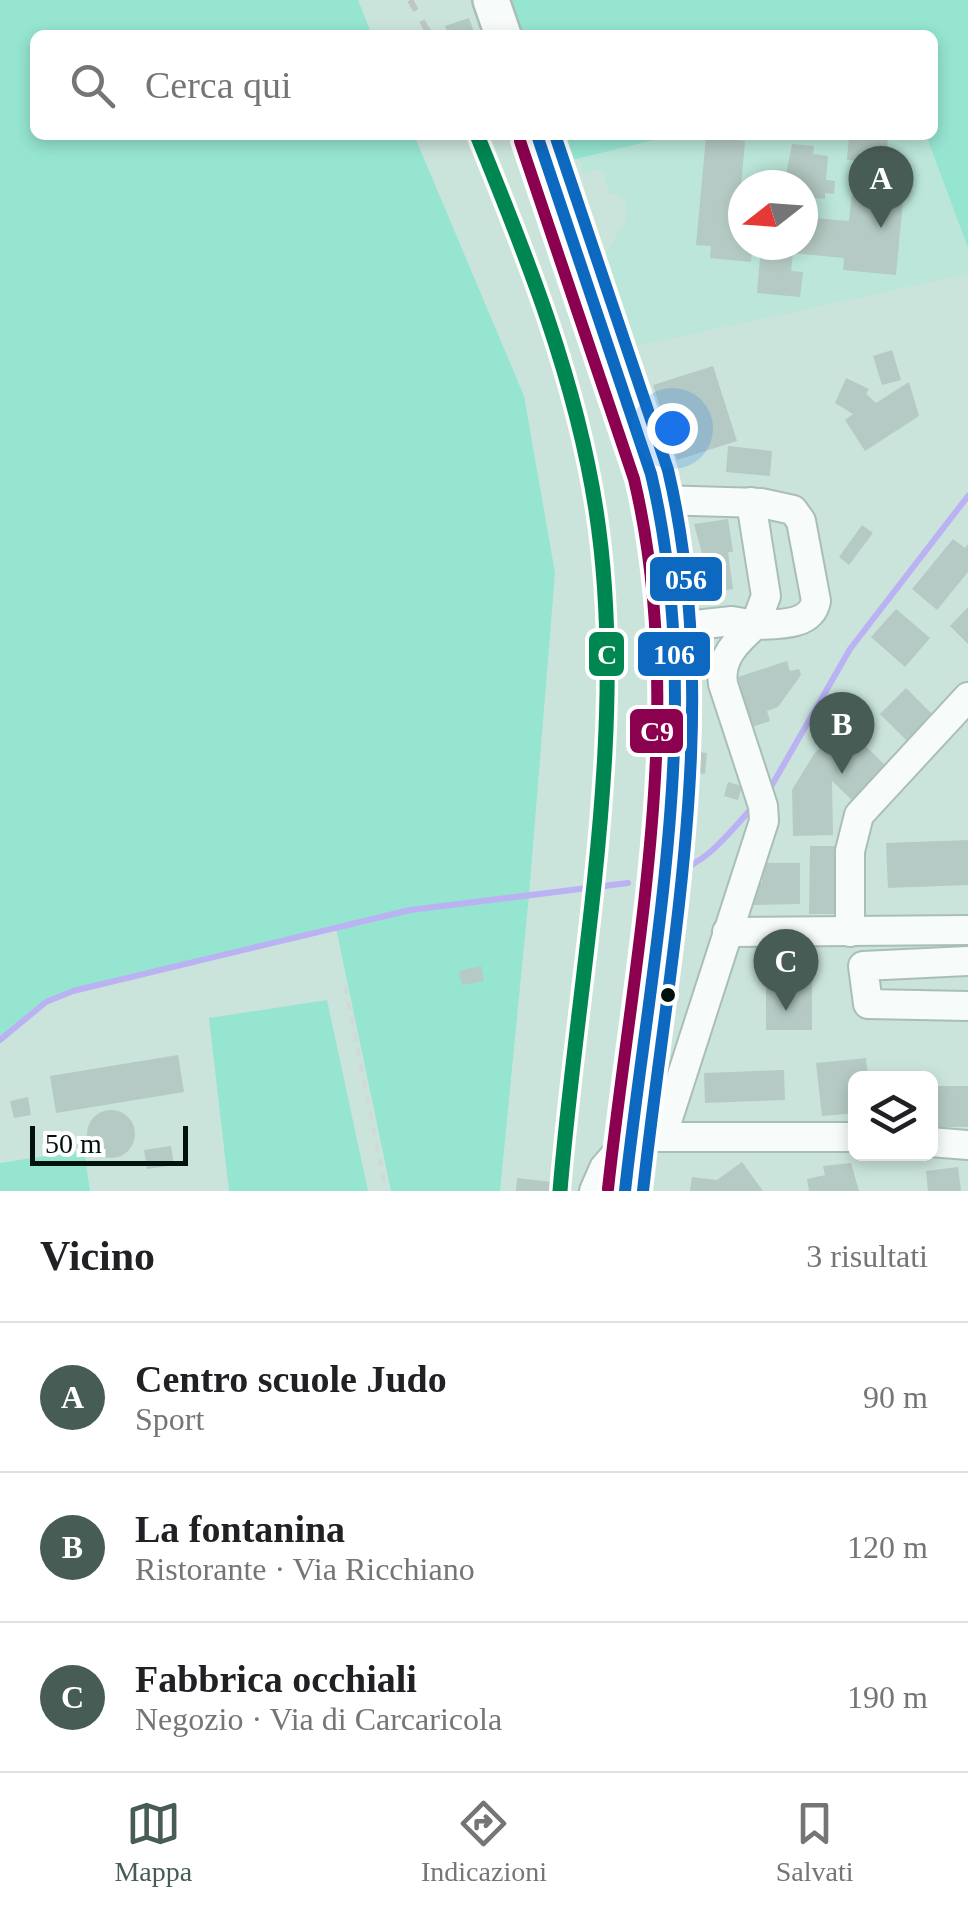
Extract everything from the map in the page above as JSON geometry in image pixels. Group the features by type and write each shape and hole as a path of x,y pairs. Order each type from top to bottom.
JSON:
{"main road":[{"path":"491,0 501,30"},
{"path":"539,140 630,403 658,500 676,627 674,750 646,1137 625,1191"}],"street":[{"path":"658,500 751,502 786,507 800,517 816,600 814,609 804,618 784,624 719,621 676,627"},
{"path":"594,1191 604,1168 646,1137 727,932 761,831 764,813 722,676 732,647 755,625 766,596 751,502"},
{"path":"850,932 850,850 859,815 968,697"},
{"path":"727,932 968,930"},
{"path":"968,961 863,966 868,1004 968,1006"},
{"path":"646,1137 848,1138"},
{"path":"938,1143 968,1145"}],"path":[{"path":"345,986 386,1191"}],"shaded area":[{"path":"653,140 928,140 968,248 968,274 623,349 605,256 625,221 627,204 617,194 609,193 602,169 583,174 579,158"}],"green space":[{"path":"0,0 358,0 370,30 30,30 30,140 416,140 524,396 555,573 500,1191 391,1191 336,928 54,998 0,1036"},
{"path":"491,0 968,0 968,248 928,140 938,140 938,30 501,30"},
{"path":"539,140 654,140 548,166"},
{"path":"327,1000 368,1191 229,1191 209,1018"},
{"path":"84,1150 90,1191 0,1191 0,1163"}],"building":[{"path":"469,18 473,30 446,30 445,26"},
{"path":"706,140 745,141 742,170 728,170 728,260 710,258 711,246 696,245"},
{"path":"849,140 888,140 886,163 847,160"},
{"path":"792,144 814,146 813,154 828,156 826,180 835,181 834,194 825,193 825,199 818,198 818,170 787,170"},
{"path":"854,173 905,179 896,275 843,270 844,258 818,255 818,218 849,221"},
{"path":"760,260 792,260 791,271 803,272 800,297 757,293"},
{"path":"892,350 901,380 882,385 873,356"},
{"path":"713,366 737,441 677,460 653,385"},
{"path":"846,378 869,389 866,394 876,403 909,382 919,416 865,451 845,420 853,414 835,403"},
{"path":"728,446 772,451 770,476 726,472"},
{"path":"728,519 733,589 702,594 697,562 704,561 694,524"},
{"path":"862,525 873,533 849,565 839,557"},
{"path":"953,539 965,548 968,544 968,572 937,610 912,589"},
{"path":"968,607 968,644 950,626"},
{"path":"896,609 930,638 905,667 871,637"},
{"path":"787,661 790,671 799,669 801,675 778,707 767,711 770,721 752,727 738,677"},
{"path":"906,688 933,715 907,741 880,714"},
{"path":"843,724 888,768 855,803 832,781 833,835 793,836 792,790 814,754"},
{"path":"691,751 707,753 705,774 689,772"},
{"path":"728,782 742,786 738,800 724,796"},
{"path":"968,840 968,885 888,888 886,843"},
{"path":"810,846 842,846 841,914 809,914"},
{"path":"762,863 800,863 800,904 754,905 754,883 762,883"},
{"path":"766,944 812,944 812,1030 766,1030"},
{"path":"481,966 484,981 462,985 459,971"},
{"path":"178,1055 184,1092 56,1113 50,1076"},
{"path":"866,1058 867,1071 848,1071 848,1114 822,1116 816,1063"},
{"path":"784,1070 785,1100 705,1103 704,1073"},
{"path":"938,1086 968,1086 968,1127 938,1127"},
{"path":"28,1097 31,1115 14,1118 10,1101"},
{"path":"111,1110 128,1117 135,1134 128,1151 111,1158 94,1151 87,1134 94,1117"},
{"path":"171,1146 174,1165 147,1169 144,1150"},
{"path":"742,1162 763,1191 690,1191 692,1177 717,1180"},
{"path":"851,1163 859,1191 809,1191 807,1179 825,1175 823,1166"},
{"path":"958,1167 961,1191 928,1191 926,1171"},
{"path":"517,1178 552,1182 551,1191 516,1191"}],"waterway":[{"path":"772,785 850,649 968,496"},
{"path":"674,873 708,854 752,808"},
{"path":"0,1040 46,1002 73,991 410,910 628,883"}],"railway":[{"path":"410,0 427,30"}],"transit line":[{"name":"C","path":"479,140 563,366 596,510 605,593 607,678 598,850 560,1191"},
{"name":"106","path":"539,140 651,474 667,563 674,652 669,832 625,1191"},
{"name":"056","path":"557,140 668,470 684,559 691,649 692,740 677,921 643,1191"},
{"name":"C9","path":"520,141 634,479 650,566 657,655 651,834 608,1189"}],"place":[{"name":"Centro scuole Judo","path":"881,228"},
{"name":"La fontanina","path":"842,774"},
{"name":"Fabbrica occhiali","path":"786,1011"}]}
